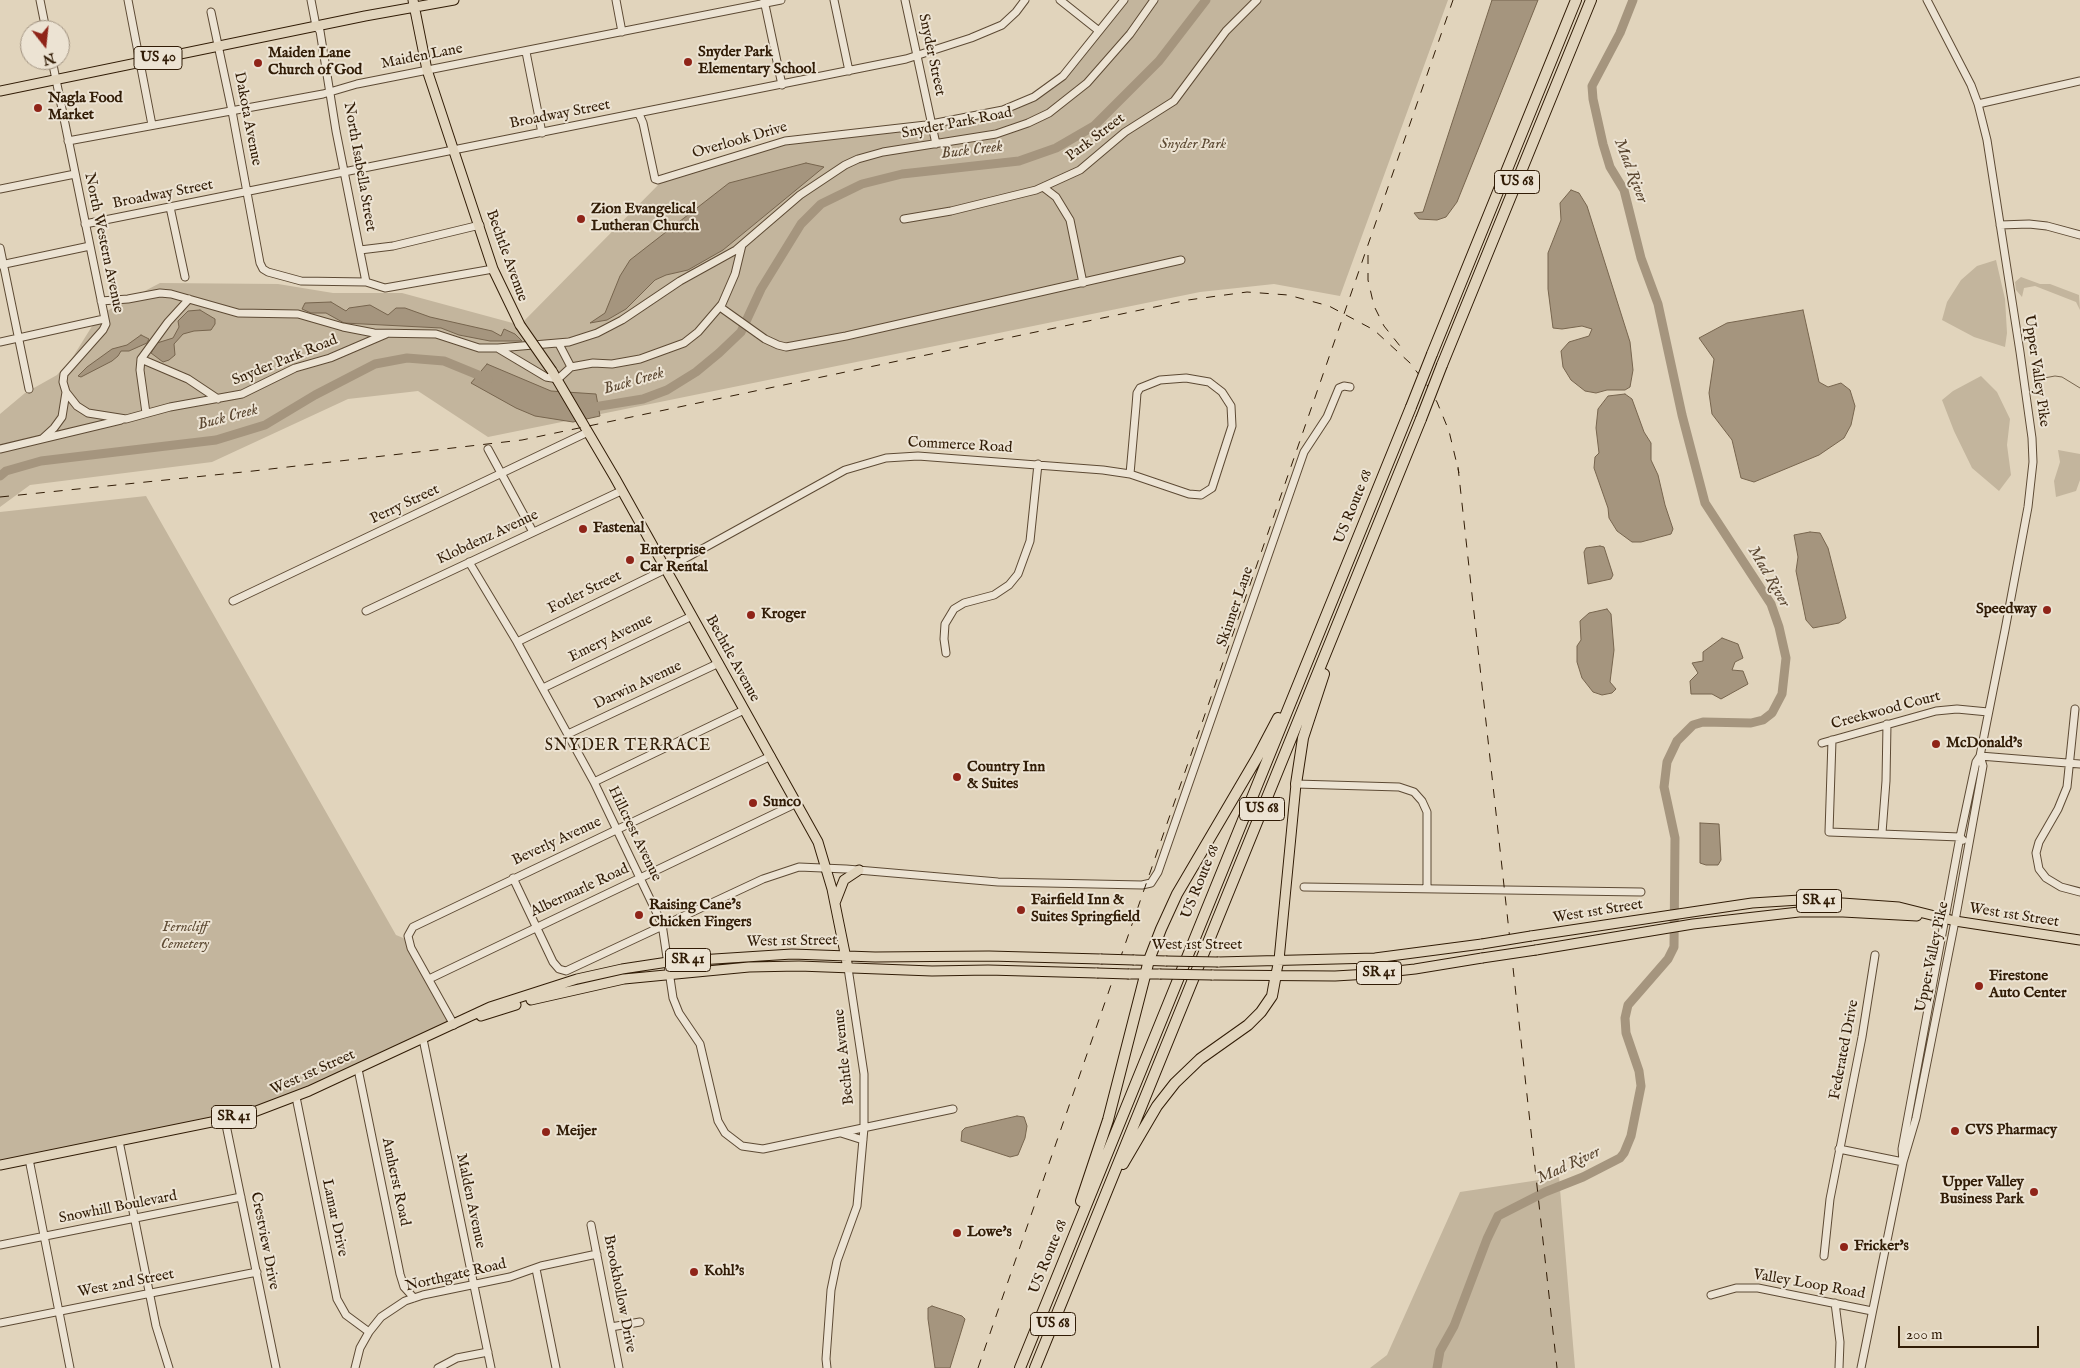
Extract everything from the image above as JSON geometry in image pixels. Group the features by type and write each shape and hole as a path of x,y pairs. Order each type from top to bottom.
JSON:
{"highway":[{"name":"US Route 68","path":"1035,1368 1591,0"},
{"name":"US Route 68","path":"1020,1368 1575,2"},
{"path":"1296,784 1303,738 1309,716 1336,642 1352,587"},
{"path":"1046,1304 1100,1148 1149,960 1177,894 1258,756 1290,694 1301,678"},
{"path":"1103,1200 1147,1122 1165,1095 1200,1059 1248,1024 1261,1012 1272,996 1276,974"}],"main road":[{"name":"US 40","path":"0,91 316,26 413,4 454,0"},
{"name":"Bechtle Avenue","path":"413,4 427,70 480,225 493,269 520,325 560,383 582,421 818,842 827,868 848,968"},
{"path":"1276,974 1279,960 1296,784"},
{"path":"835,904 844,880 859,870"},
{"name":"West 1st Street","path":"0,1165 225,1120 278,1104 490,1007 577,979 622,969 668,962 792,954 989,956 1218,962 1375,958 1482,944 1752,903 1800,900 1899,907 1955,920 2080,940"},
{"name":"West 1st Street","path":"454,1025 534,998 624,979 669,973 749,967 1334,976 1415,969 1693,924 1799,912 1843,912 1945,918"}],"street":[{"path":"40,0 44,20"},
{"path":"128,0 152,124"},
{"name":"North Isabella Street","path":"311,0 316,26 320,31 344,172 366,282"},
{"path":"616,0 622,32"},
{"name":"Maiden Lane","path":"68,142 152,124 232,111 427,70 526,52 781,0"},
{"path":"834,0 849,71"},
{"name":"Snyder Street","path":"905,0 936,144"},
{"name":"Broadway Street","path":"85,224 639,114 917,56 972,38 1002,25 1026,0"},
{"path":"1060,0 1099,31"},
{"path":"931,124 1003,110 1034,97 1063,76 1124,0"},
{"name":"Snyder Park Road","path":"101,301 128,300 160,293 238,313 298,314 342,327 388,333 436,334 471,347 498,348 559,344 587,337 606,329 742,245 800,195 845,165 883,152 1013,129 1049,113 1087,83 1130,34 1154,0"},
{"name":"Park Street","path":"904,219 973,206 1043,187 1088,165 1125,132 1174,101 1220,38 1257,0"},
{"name":"Upper Valley Pike","path":"1903,1162 1902,1149 1960,837 1976,762 1980,756 2028,507 2033,462 2028,411 1987,140 1978,104 1928,0"},
{"path":"764,2 782,85"},
{"name":"Dakota Avenue","path":"211,12 248,192 260,263 263,269 300,280 366,282 379,287 393,287 493,269"},
{"path":"526,52 542,133"},
{"name":"North Western Avenue","path":"42,439 62,417 66,392 63,382 64,374 103,330 106,324 54,70"},
{"path":"1978,104 2080,81"},
{"name":"Overlook Drive","path":"639,114 643,123 655,179 658,180 785,141 931,124"},
{"path":"0,189 75,174"},
{"path":"1043,187 1062,204 1070,220 1083,283"},
{"path":"170,207 185,277"},
{"path":"2000,225 2029,224 2047,226 2080,235"},
{"path":"360,250 393,246 480,225"},
{"path":"498,348 546,377 560,383 571,367 630,360 675,348 698,332 720,308 731,286 742,245"},
{"path":"2,265 90,246"},
{"path":"0,248 29,388"},
{"path":"720,308 778,346 792,346 1182,260"},
{"path":"146,413 140,370 141,359 168,322 189,300"},
{"path":"0,342 104,319"},
{"name":"Snyder Park Road","path":"0,449 186,403 242,394 295,368 330,358 388,333"},
{"path":"559,344 571,367"},
{"name":"Snyder Park Road","path":"141,359 188,379 219,399"},
{"name":"Commerce Road","path":"666,569 845,470 894,457 918,456 1101,469 1130,474 1197,496 1206,494 1212,488 1230,435 1233,420 1228,401 1214,385 1201,379 1186,378 1160,380 1140,388 1136,406 1130,474"},
{"name":"Skinner Lane","path":"859,870 998,882 1142,885 1151,883 1156,878 1304,452 1327,416 1339,388 1344,386 1350,388"},
{"name":"Snyder Park Road","path":"66,392 77,406 88,413 126,419"},
{"name":"Perry Street","path":"233,601 588,432"},
{"path":"488,448 533,532"},
{"path":"946,653 944,639 945,624 954,609 964,603 994,595 1009,585 1018,574 1030,541 1038,464"},
{"name":"Klobdenz Avenue","path":"366,611 621,491"},
{"name":"Hillcrest Avenue","path":"470,562 543,688 618,829 662,927 675,1006 700,1044 718,1121 730,1138 742,1146 763,1149 953,1109"},
{"name":"Fotler Street","path":"517,642 666,569"},
{"name":"Emery Avenue","path":"543,688 692,616"},
{"name":"Darwin Avenue","path":"568,734 718,664"},
{"name":"Creekwood Court","path":"1822,743 1948,709 1988,712"},
{"path":"2076,709 2071,763 2064,796 2039,842 2036,860 2039,869 2046,878 2061,886 2080,892"},
{"path":"594,782 744,710"},
{"path":"1882,833 1886,781 1887,724"},
{"path":"1832,740 1830,832 1960,837 1964,840 1966,846 1961,874 1963,878"},
{"name":"Beverly Avenue","path":"429,979 408,940 410,930 425,920 771,756"},
{"path":"1980,756 2080,764"},
{"name":"Upper Valley Pike","path":"1862,1368 1903,1162 1916,1118 1955,920 1983,766 1980,756"},
{"path":"1296,784 1399,787 1414,792 1422,800 1427,812 1427,889"},
{"name":"Albermarle Road","path":"429,979 536,926 797,803"},
{"path":"513,878 553,962 561,970 572,969 781,872 799,868 859,870"},
{"name":"West 1st Street","path":"1304,887 1641,892"},
{"name":"Federated Drive","path":"1824,1256 1830,1199 1862,1037 1875,955"},
{"name":"Bechtle Avenue","path":"827,1368 830,1290 837,1261 857,1206 864,1128 864,1074 848,968"},
{"path":"429,979 454,1025"},
{"name":"Malden Avenue","path":"423,1038 491,1368"},
{"name":"Amherst Road","path":"358,1068 400,1274 404,1287 414,1298"},
{"name":"Lamar Drive","path":"296,1097 337,1299 346,1315 369,1332"},
{"name":"Crestview Drive","path":"225,1120 276,1368"},
{"name":"Hillcrest Avenue","path":"841,1133 863,1140"},
{"path":"119,1141 159,1338 169,1368"},
{"path":"1839,1149 1903,1162"},
{"path":"29,1159 70,1368"},
{"name":"Snowhill Boulevard","path":"0,1246 241,1198"},
{"name":"Brookhollow Drive","path":"591,1225 619,1368"},
{"name":"Northgate Road","path":"355,1368 360,1348 369,1332 388,1312 414,1298 525,1274 536,1269 597,1254"},
{"path":"536,1269 556,1368"},
{"name":"West 2nd Street","path":"0,1323 256,1272"},
{"name":"Valley Loop Road","path":"1711,1295 1736,1288 1751,1288 1872,1311"},
{"path":"1835,1303 1840,1342 1839,1368"},
{"path":"611,1327 640,1322"},
{"path":"438,1368 457,1358 488,1352"}],"green space":[{"name":"Snyder Park","path":"1124,0 1448,0 1340,296 1274,284 1200,292 488,437 418,391 348,399 212,462 30,485 0,507 0,414 25,393 57,375 71,360 94,323 105,312 160,283 278,284 333,293 402,293 520,325 664,179 785,141 931,124 1022,104 1055,83"},
{"path":"1996,260 2005,299 2007,333 2005,347 1974,337 1942,320 1947,302 1961,280 1977,266"},
{"path":"2021,277 2040,284 2050,284 2079,295 2080,310 2076,302 2035,286 2024,288 2022,297 2016,290 2015,282"},
{"path":"1981,376 1997,392 2010,419 2007,445 2011,475 1999,491 1972,468 1954,431 1942,400 1953,391"},
{"path":"2058,450 2080,454 2080,480 2076,491 2056,497 2054,481 2060,462"},
{"name":"Ferncliff Cemetery","path":"146,496 396,935 408,940 454,1025 278,1104 0,1165 0,512"},
{"path":"1559,1177 1575,1368 1370,1368 1387,1355 1460,1192"}],"shaded area":[{"path":"1492,0 1538,0 1457,202 1446,217 1437,220 1419,219 1414,213 1423,212"},
{"path":"806,163 824,167 723,250 688,270 666,275 655,280 626,309 607,320 590,323 605,313 620,276 630,260 729,183"},
{"path":"1571,190 1579,193 1587,206 1630,342 1633,370 1630,387 1625,390 1607,390 1596,393 1585,391 1571,380 1563,367 1561,351 1569,342 1589,336 1592,329 1582,326 1562,329 1553,328 1548,289 1548,253 1561,220 1560,203"},
{"path":"331,302 346,311 349,308 370,305 388,315 396,308 405,308 430,317 492,331 501,336 504,329 515,334 522,341 490,341 459,335 441,328 344,323 326,313 311,313 302,309 305,303"},
{"path":"200,310 215,319 215,324 211,330 183,334 174,344 175,355 169,360 163,362 151,353 157,343 173,338 179,327 178,321 188,311"},
{"path":"1803,310 1819,382 1828,387 1841,383 1850,390 1855,406 1851,425 1844,438 1819,455 1754,482 1741,478 1732,440 1712,414 1709,393 1714,359 1699,338 1727,323"},
{"path":"141,335 149,339 147,343 129,351 121,351 112,361 81,377 78,376 112,349 127,345"},
{"path":"487,364 551,391 596,394 600,416 573,422 535,416 516,408 471,383"},
{"path":"1625,394 1632,399 1644,432 1651,443 1651,460 1658,475 1673,529 1671,534 1641,542 1632,542 1617,531 1609,518 1608,508 1594,468 1595,457 1599,453 1596,428 1598,409 1608,396"},
{"path":"1810,532 1820,533 1828,548 1846,618 1839,623 1813,628 1806,620 1796,571 1798,557 1794,535"},
{"path":"1604,547 1613,575 1611,579 1588,584 1584,552 1586,548"},
{"path":"1607,609 1611,614 1614,650 1610,682 1616,689 1612,693 1602,695 1593,692 1582,678 1577,662 1577,646 1581,640 1580,621 1589,613"},
{"path":"1722,638 1738,644 1743,658 1735,662 1732,670 1743,671 1748,684 1721,699 1712,694 1691,694 1690,681 1698,673 1692,663 1703,661 1703,652"},
{"path":"1700,823 1719,824 1721,860 1718,865 1700,863"},
{"path":"1017,1116 1024,1117 1027,1126 1025,1138 1018,1155 1010,1157 961,1141 962,1131 965,1128"},
{"path":"932,1306 962,1316 965,1319 950,1368 935,1368 928,1319 928,1308"}],"waterway":[{"name":"Buck Creek","path":"588,408 643,399 667,390 696,372 719,353 741,332 761,289 801,224 821,204 862,184 902,174 1019,161 1056,148 1094,126 1159,61 1206,0"},
{"name":"Mad River","path":"1437,1368 1440,1351 1454,1326 1487,1239 1498,1216 1620,1158 1631,1136 1641,1086 1639,1071 1626,1033 1625,1018 1628,1005 1668,959 1674,947 1675,838 1664,787 1667,762 1677,741 1693,725 1703,722 1751,723 1763,720 1772,713 1782,694 1786,658 1779,627 1771,604 1705,503 1682,415 1658,304 1641,258 1624,190 1610,167 1593,99 1592,86 1620,33 1633,0"},
{"name":"Buck Creek","path":"0,476 6,471 41,461 216,440 265,425 315,395 375,364 407,358 444,361 488,379"},
{"path":"2033,390 2044,378 2055,376 2062,377 2080,388"}],"railway":[{"path":"978,1368 1453,0"},
{"path":"1368,255 1368,280 1374,306 1384,326 1400,346"},
{"path":"0,497 253,471 522,440 1188,300 1247,292 1288,295 1329,306 1374,330 1410,363 1427,385 1437,402 1449,431 1459,473"},
{"path":"1458,467 1557,1368"}],"place":[{"name":"Snyder Park Elementary School","path":"688,62"},
{"name":"Maiden Lane Church of God","path":"258,63"},
{"name":"Nagla Food Market","path":"38,108"},
{"name":"Zion Evangelical Lutheran Church","path":"581,219"},
{"name":"Fastenal","path":"583,529"},
{"name":"Enterprise Car Rental","path":"630,560"},
{"name":"Speedway","path":"2047,610"},
{"name":"Kroger","path":"751,615"},
{"name":"McDonald's","path":"1936,744"},
{"name":"Country Inn & Suites","path":"957,777"},
{"name":"Sunco","path":"753,803"},
{"name":"Fairfield Inn & Suites Springfield","path":"1021,910"},
{"name":"Raising Cane’s Chicken Fingers","path":"639,915"},
{"name":"Firestone Auto Center","path":"1979,986"},
{"name":"CVS Pharmacy","path":"1955,1131"},
{"name":"Meijer","path":"546,1132"},
{"name":"Upper Valley Business Park","path":"2034,1192"},
{"name":"Lowe's","path":"957,1233"},
{"name":"Fricker's","path":"1844,1247"},
{"name":"Kohl's","path":"694,1272"}],"district":[{"name":"SNYDER TERRACE","path":"628,747"}]}
